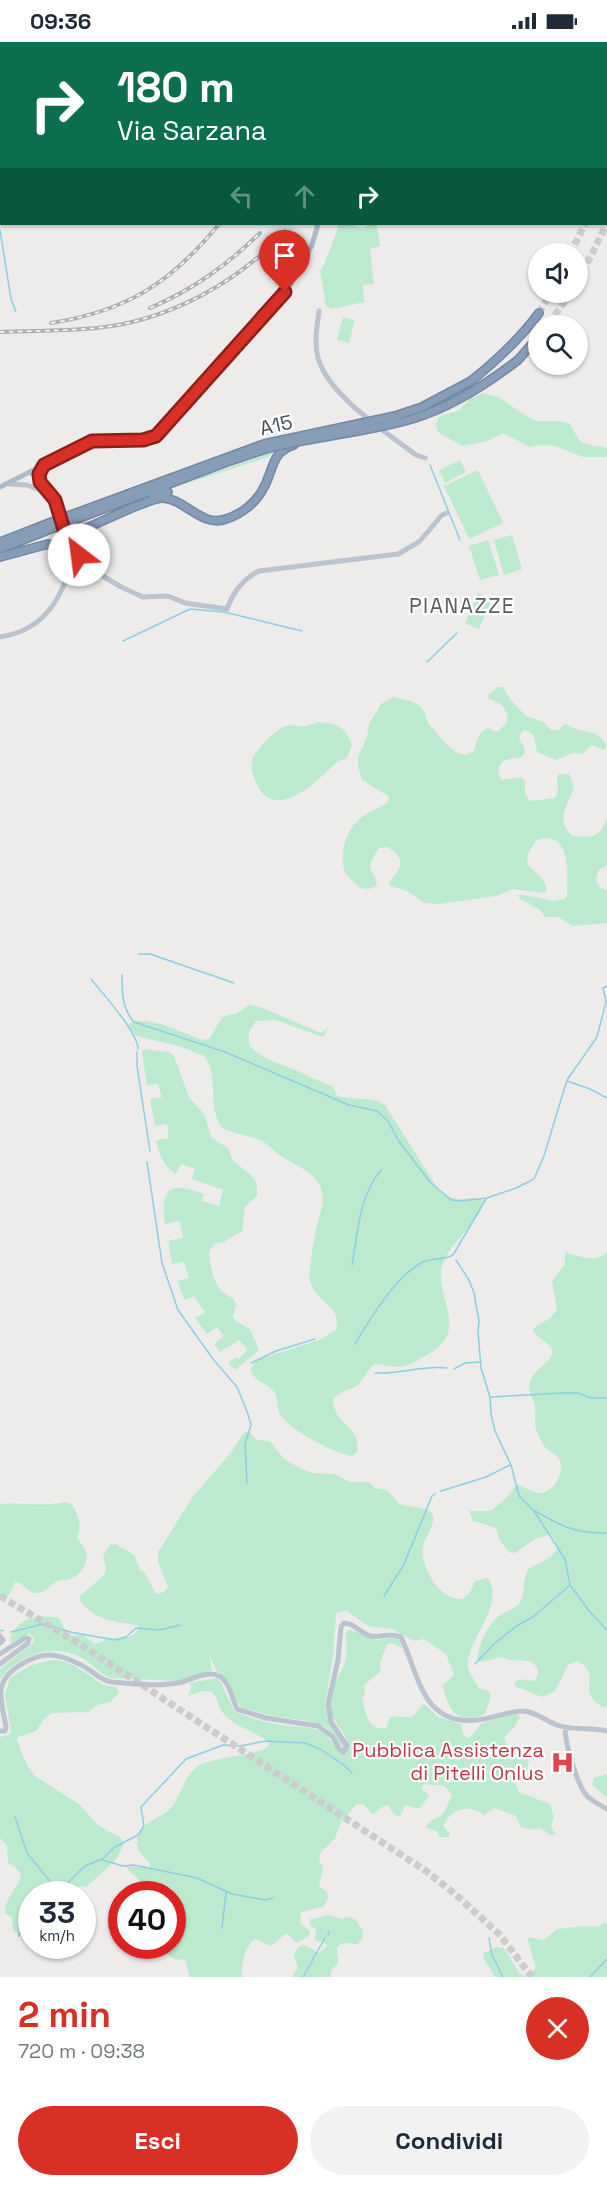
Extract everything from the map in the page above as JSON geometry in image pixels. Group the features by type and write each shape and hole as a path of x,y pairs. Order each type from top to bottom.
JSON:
{"highway":[{"name":"A15","path":"0,542 265,447 395,417 422,407 471,381 507,351 538,313"},
{"name":"A15","path":"68,519 110,506 265,447 390,425 431,412 477,389 518,360 528,348"},
{"path":"0,557 48,544 71,551 78,533 158,498 173,500 196,514 215,521 227,519 255,502 264,488 278,454 288,447 324,437"},
{"path":"110,506 123,504 156,492 168,492"},
{"name":"A15","path":"0,549 57,523"}],"main road":[{"path":"0,487 92,441 143,440 156,436 266,314 294,279 312,245 318,225"}],"street":[{"path":"319,312 317,356 326,374 360,412 416,455 425,458"},
{"path":"38,485 39,474 44,465"},
{"path":"0,637 23,630 44,617 57,601 74,560 58,506 51,496 30,480 30,472"},
{"path":"9,483 38,485"},
{"path":"71,551 121,587 143,597 168,596 185,603 227,609 238,587 246,578 259,571 398,554 419,542 442,515 447,513"},
{"path":"65,584 71,551"},
{"path":"74,560 91,567"},
{"path":"65,584 80,570 91,567"},
{"path":"0,1731 5,1731 6,1727 1,1693 5,1680 10,1673 26,1662 51,1655 79,1663 105,1681 111,1682 175,1683 216,1675 225,1681 237,1709 266,1718 318,1726 333,1737 339,1749 344,1752 347,1746 331,1722 328,1704 338,1660 339,1634 344,1623 353,1625 369,1636 388,1634 401,1637 427,1699 442,1714 453,1719 468,1721 526,1711 565,1728 607,1731"},
{"path":"0,1636 3,1640 0,1643"},
{"path":"0,1654 26,1638 28,1639 28,1643 0,1664"},
{"path":"565,1728 566,1741 586,1795 607,1809"}],"green space":[{"path":"339,225 354,225 363,229 368,225 376,225 380,246 370,249 374,284 363,285 364,302 332,309 326,306 320,271"},
{"path":"343,317 355,320 349,343 337,340"},
{"path":"480,394 495,396 536,421 559,421 570,424 584,443 607,448 607,457 583,457 555,446 530,447 503,433 488,441 462,446 438,432 436,424 440,416 458,411 471,398"},
{"path":"279,451 265,458 165,489"},
{"path":"460,460 466,472 445,483 439,470"},
{"path":"478,470 503,523 469,539 444,486"},
{"path":"512,535 522,569 504,575 494,540"},
{"path":"488,540 499,575 480,580 469,546"},
{"path":"478,593 492,599 479,629 465,623"},
{"path":"498,687 503,687 510,699 526,716 544,722 551,730 559,730 566,724 594,733 603,739 606,745 604,750 592,745 582,754 573,753 556,760 537,752 534,736 527,730 522,731 519,739 524,748 524,755 503,762 498,772 502,780 521,777 525,781 525,794 530,801 555,798 558,791 557,777 559,774 569,774 574,787 563,819 567,831 573,836 595,835 602,829 607,818 607,865 598,871 596,880 600,888 607,890 607,923 573,926 558,917 545,917 540,910 520,899 518,895 555,901 567,896 565,856 562,847 556,841 548,838 536,840 527,856 528,865 545,883 547,891 543,893 513,889 496,896 439,904 425,903 407,891 390,886 389,882 399,868 400,860 394,851 387,847 379,848 371,863 370,869 377,886 369,889 360,888 345,873 343,850 351,828 362,817 387,803 389,799 388,795 362,780 358,766 358,757 367,737 369,724 381,704 393,697 411,701 420,706 428,723 446,744 457,753 466,755 474,751 482,732 488,728 497,732 507,723 506,710 497,702 489,699 488,695"},
{"path":"320,722 337,725 344,731 352,746 347,757 337,762 296,796 276,800 267,797 257,786 253,775 252,760 257,752 270,737 283,727 306,726"},
{"path":"249,1005 263,1008 321,1033 329,1027 323,1037 275,1020 256,1021 249,1031 249,1044 263,1057 332,1086 338,1097 375,1100 385,1105 440,1192 454,1198 474,1198 484,1201 477,1217 449,1251 441,1272 449,1322 448,1334 441,1345 406,1366 375,1364 359,1384 339,1394 333,1400 338,1416 356,1436 357,1452 352,1456 324,1446 293,1427 280,1414 274,1392 250,1370 257,1360 319,1340 336,1330 336,1315 317,1294 310,1281 316,1228 323,1201 318,1183 305,1170 278,1154 263,1141 221,1127 215,1109 211,1072 204,1056 181,1047 137,1036 128,1027 131,1022 149,1022 167,1026 202,1040 209,1039 222,1018 236,1014"},
{"path":"144,1049 169,1052 174,1056 189,1097 204,1114 212,1138 228,1148 233,1161 250,1174 257,1183 257,1196 245,1207 242,1231 224,1242 214,1244 209,1252 212,1273 218,1285 222,1291 233,1298 236,1304 233,1317 250,1329 259,1350 235,1370 228,1363 236,1357 238,1359 248,1350 239,1340 220,1352 214,1344 224,1336 217,1327 207,1334 195,1318 205,1312 194,1296 185,1300 177,1281 189,1278 184,1262 172,1264 168,1241 183,1238 180,1221 165,1224 164,1212 166,1195 175,1188 204,1194 202,1201 219,1206 223,1190 192,1179 195,1169 181,1164 176,1174 162,1159 156,1140 169,1138 167,1124 155,1126 150,1099 162,1097 158,1084 147,1085 142,1053"},
{"path":"565,1252 581,1257 598,1258 607,1252 607,1706 603,1707 590,1695 588,1671 577,1661 568,1665 555,1691 542,1697 515,1686 515,1682 519,1679 534,1681 538,1675 538,1670 530,1661 501,1657 482,1662 477,1660 482,1642 491,1624 520,1603 528,1569 551,1557 557,1549 551,1534 535,1539 515,1553 509,1552 500,1541 496,1528 473,1521 469,1511 491,1511 517,1484 538,1493 548,1491 556,1483 560,1473 560,1460 545,1447 535,1425 535,1408 529,1386 533,1376 548,1361 553,1352 533,1331 557,1310 552,1281 565,1264"},
{"path":"248,1431 257,1440 270,1441 284,1459 300,1468 312,1473 335,1474 350,1482 369,1482 375,1488 387,1490 399,1504 425,1509 432,1513 433,1522 424,1544 423,1556 428,1573 439,1589 446,1594 462,1599 469,1594 475,1581 488,1578 492,1589 492,1601 468,1661 469,1671 479,1688 488,1690 491,1696 485,1714 467,1718 460,1716 447,1702 443,1685 454,1675 446,1654 424,1639 414,1641 392,1629 368,1626 347,1611 337,1612 336,1615 333,1655 325,1705 328,1720 344,1744 344,1749 325,1726 268,1715 241,1707 227,1680 216,1670 209,1654 212,1670 177,1681 111,1678 80,1657 58,1651 47,1651 26,1658 16,1663 0,1679 0,1669 34,1642 34,1638 29,1634 12,1643 10,1640 18,1626 29,1619 59,1618 67,1634 73,1636 83,1634 94,1644 130,1636 136,1631 139,1627 137,1625 106,1619 91,1612 80,1601 80,1596 104,1575 106,1569 103,1556 110,1545 116,1544 134,1555 140,1570 145,1573 157,1594 164,1592 168,1587 158,1562 158,1552 192,1498 232,1451 243,1434"},
{"path":"66,1502 72,1504 79,1520 80,1529 77,1537 87,1553 83,1569 74,1577 58,1581 38,1593 29,1591 15,1582 10,1594 0,1600 0,1504"},
{"path":"349,1629 377,1640 395,1637 399,1639 402,1646 401,1648 392,1643 387,1644 380,1663 381,1671 363,1686 365,1694 362,1697 366,1714 374,1726 386,1728 390,1717 412,1717 423,1705 426,1705 438,1717 461,1724 463,1734 468,1738 486,1722 516,1714 520,1716 516,1725 504,1738 512,1756 525,1755 529,1759 527,1772 515,1782 519,1792 550,1804 554,1817 551,1826 556,1835 550,1835 540,1828 534,1830 521,1827 516,1816 494,1808 484,1815 472,1809 455,1812 443,1826 450,1834 449,1837 440,1837 437,1831 426,1828 429,1822 443,1813 448,1804 452,1795 445,1786 423,1784 422,1789 429,1796 419,1809 405,1805 400,1817 394,1814 388,1805 372,1814 363,1804 357,1804 342,1820 335,1838 321,1852 319,1859 323,1868 319,1886 327,1892 328,1899 323,1907 301,1912 300,1923 310,1931 309,1936 296,1943 288,1934 285,1934 271,1946 256,1939 252,1941 244,1956 241,1973 243,1977 190,1977 185,1960 175,1959 186,1959 186,1881 141,1881 126,1866 150,1868 150,1863 138,1847 138,1835 143,1827 170,1809 195,1768 210,1761 255,1752 269,1746 268,1741 228,1718 221,1711 211,1692 203,1691 188,1696 190,1683 217,1678 234,1711 268,1722 318,1730 345,1755 348,1743 330,1712 329,1705 330,1695 346,1657 345,1634"},
{"path":"51,1660 65,1662 102,1684 116,1687 119,1693 110,1702 97,1705 88,1712 52,1713 45,1718 36,1731 18,1737 17,1740 27,1765 35,1776 80,1805 98,1825 121,1838 124,1844 116,1860 93,1881 19,1881 21,1874 8,1863 7,1845 0,1838 0,1737 9,1735 11,1731 5,1695 10,1678 29,1666"},
{"path":"607,1774 607,1798 591,1783 594,1782 593,1778"},
{"path":"18,1884 18,1934 13,1931 12,1918 5,1913 7,1903"},
{"path":"331,1915 342,1919 349,1917 355,1919 363,1931 362,1939 358,1944 344,1943 337,1948 338,1964 331,1970 330,1977 293,1977 293,1973 298,1968 294,1956 299,1947 302,1945 319,1953 327,1946 323,1941 316,1941 316,1929 310,1925 310,1919"},
{"path":"607,1923 607,1977 526,1977 536,1968 527,1937 544,1940 557,1929 598,1927"},
{"path":"496,1947 504,1948 519,1973 526,1977 495,1977 483,1958 484,1953"}],"waterway":[{"path":"0,230 11,299 16,312"},
{"path":"430,465 460,540"},
{"path":"123,641 190,609 224,612 302,631"},
{"path":"427,662 457,633"},
{"path":"139,954 150,954 234,983"},
{"path":"122,975 125,1006 134,1022 225,1052 349,1105 377,1111 388,1121 398,1140 430,1182 451,1200 461,1201 487,1198 534,1179 544,1156 567,1080 597,1037 606,1002 603,988 607,986"},
{"path":"91,979 126,1023 138,1049"},
{"path":"137,1052 137,1066 150,1151"},
{"path":"567,1081 607,1098"},
{"path":"147,1162 162,1263 178,1310 213,1359 237,1387 248,1414 251,1425 245,1444 247,1483"},
{"path":"352,1265 364,1203 368,1191 381,1170"},
{"path":"355,1344 384,1299 412,1269 425,1261 453,1255 486,1199"},
{"path":"456,1260 469,1280 474,1293 479,1321 481,1368 490,1397 491,1414 495,1431 511,1465 519,1496 534,1511 565,1559 570,1585 607,1630"},
{"path":"251,1363 276,1351 315,1339"},
{"path":"454,1369 465,1363 480,1362"},
{"path":"375,1373 447,1368"},
{"path":"491,1397 578,1393 591,1398 607,1398"},
{"path":"441,1491 486,1477 510,1465"},
{"path":"384,1596 404,1564 432,1496 435,1494"},
{"path":"535,1511 569,1528 607,1533"},
{"path":"475,1664 494,1644 515,1627 534,1616 569,1586"},
{"path":"11,1632 43,1624 70,1632 115,1640 126,1637 136,1628 159,1630 180,1625"},
{"path":"69,1881 85,1866 102,1859 115,1847 138,1835 144,1826 141,1807 186,1759 223,1745 240,1746 266,1741 305,1743 320,1749 352,1773"},
{"path":"15,1817 27,1853 50,1881"},
{"path":"102,1860 123,1866 134,1865 197,1878 232,1894 265,1900 273,1898"},
{"path":"222,1928 226,1893"},
{"path":"303,1977 325,1938"},
{"path":"489,1938 492,1955 503,1977"},
{"path":"590,1977 607,1959"}],"tunnel":[{"path":"576,243 584,225"},
{"path":"588,262 606,225"},
{"path":"539,313 545,303"},
{"path":"555,315 563,303"},
{"path":"0,1596 78,1643 426,1871 499,1934 532,1977"}],"railway":[{"path":"51,323 103,311 146,291 183,263 218,225"},
{"path":"0,332 97,328 123,324 175,308 223,283 246,267 285,231"},
{"path":"150,308 209,276 260,233"}],"place":[{"name":"Pubblica Assistenza di Pitelli Onlus","path":"562,1762"}],"district":[{"name":"PIANAZZE","path":"462,606"}],"route":[{"path":"79,555 78,550 73,547 66,536 55,500 40,482 39,474 44,465 92,441 143,440 156,436 285,292"}]}
